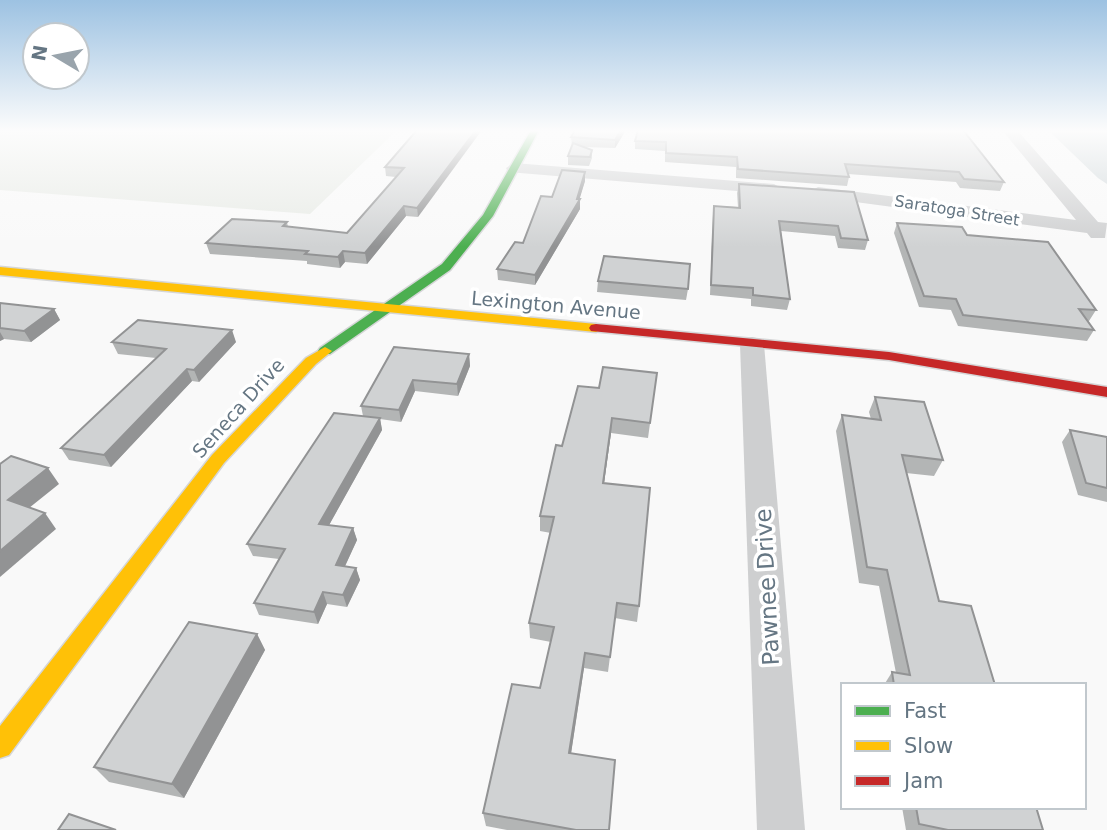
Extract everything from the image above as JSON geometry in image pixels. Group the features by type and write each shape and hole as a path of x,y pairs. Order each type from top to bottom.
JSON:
{"street":[{"name":"Seneca Drive","path":"0,746 218,459 311,361 381,309 446,267 488,216 514,169"},
{"name":"Saratoga Street","path":"523,169 858,195 1018,220 1100,228"},
{"path":"1045,169 1100,228 1107,244"},
{"name":"Lexington Avenue","path":"0,271 889,355 1107,392"},
{"name":"Pawnee Drive","path":"752,344 781,830"}],"shaded area":[{"path":"0,169 357,169 310,214 0,190"},
{"path":"1088,169 1107,169 1107,184"}],"building":[{"path":"403,169 447,169 417,208 404,206 365,253 343,251 338,257 305,254 308,251 206,243 232,219 287,222 283,226 347,233"},
{"path":"738,169 846,169 849,177"},
{"path":"912,169 994,169 1004,182 964,179 959,172"},
{"path":"562,170 585,172 577,199 580,199 535,275 497,269 515,242 523,243 541,196 552,197"},
{"path":"739,184 854,192 868,240 841,238 838,226 779,221 790,299 753,295 753,288 711,285 714,206 740,208"},
{"path":"897,223 962,227 967,235 1048,242 1096,310 1079,309 1094,330 963,315 956,299 924,296"},
{"path":"604,256 690,264 688,289 598,281"},
{"path":"0,303 54,309 24,331 0,328"},
{"path":"138,320 232,330 194,370 187,369 104,455 61,448 166,349 112,342"},
{"path":"394,347 469,354 457,384 413,380 399,410 361,406"},
{"path":"603,367 657,373 650,423 612,418 603,483 650,488 639,606 617,603 610,657 585,653 569,753 615,760 609,830 576,830 483,813 512,684 540,688 554,627 529,623 554,517 540,516 556,445 562,446 578,386 599,388"},
{"path":"875,397 924,402 943,460 902,455 939,601 971,606 994,683 894,683 892,672 910,675 887,570 867,567 842,415 881,420"},
{"path":"334,413 380,418 319,524 353,528 336,565 356,568 343,595 323,592 314,612 254,603 285,549 247,544"},
{"path":"1070,430 1107,437 1107,488 1086,483"},
{"path":"11,456 48,468 8,500 45,513 0,551 0,464"},
{"path":"189,622 257,634 172,784 94,767"},
{"path":"916,809 1037,809 1043,830 948,830 919,824"},
{"path":"69,814 116,830 58,830"}],"traffic: fast":[{"path":"325,351 446,267 488,216 514,169"}],"traffic: slow":[{"path":"0,271 596,328"},
{"path":"0,746 218,459 311,361 325,351"}],"traffic: jam":[{"path":"596,328 889,356 1107,392"}]}
